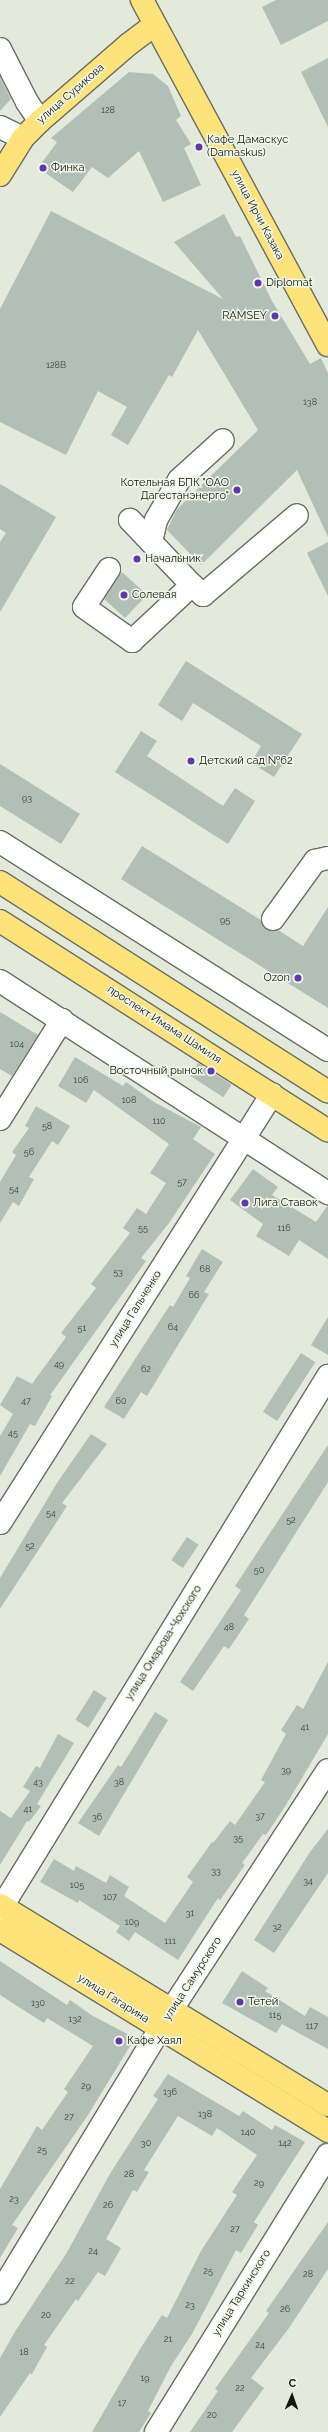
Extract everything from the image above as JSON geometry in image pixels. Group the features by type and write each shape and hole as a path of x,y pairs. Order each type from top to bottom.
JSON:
{"main road":[{"name":"улица Ирчи Казака","path":"142,0 154,25 328,345"},
{"name":"улица Сурикова","path":"0,175 24,138 40,121 129,44 154,25"},
{"path":"0,882 328,1092"},
{"name":"проспект Имама Шамиля","path":"0,920 328,1131"},
{"name":"улица Гагарина","path":"1,1907 172,2009 328,2105"},
{"name":"улица Гагарина","path":"0,1930 328,2131"}],"street":[{"path":"0,49 27,102 40,121"},
{"path":"0,127 24,138"},
{"path":"151,542 156,520 179,480 223,440"},
{"path":"130,520 203,595 297,515"},
{"path":"108,569 84,607 132,641 192,585"},
{"path":"0,842 328,1050"},
{"path":"273,919 314,861 328,858"},
{"path":"0,981 328,1193"},
{"path":"0,1119 62,1020"},
{"name":"улица Гальченко","path":"0,1522 272,1094"},
{"name":"улица Омарова-Чохского","path":"1,1907 328,1376"},
{"name":"улица Самурского","path":"0,2294 172,2009 328,1770"},
{"name":"улица Таркинского","path":"156,2432 328,2155"}],"building":[{"path":"276,0 328,0 328,21 281,45 262,7"},
{"path":"328,58 328,127 301,72"},
{"path":"129,72 153,74 168,86 181,116 176,120 191,144 184,148 201,185 163,202 139,151 108,178 92,167 73,192 38,168 57,142 51,138"},
{"path":"0,77 11,99 0,111"},
{"path":"51,211 223,299 174,242 224,214 236,237 240,236 272,301 310,364 321,358 328,373 328,537 297,470 201,565 167,530 177,509 258,430 198,330 172,377 169,375 128,445 111,435 127,407 98,391 66,455 0,422 0,309"},
{"path":"0,484 56,517 0,612 0,542 6,533 0,529"},
{"path":"328,542 328,596 307,553"},
{"name":"Солевая","path":"122,572 147,595 125,618 104,599"},
{"path":"186,661 302,734 274,777 251,763 261,746 193,703 182,721 158,705"},
{"path":"141,731 157,741 147,756 223,806 235,788 255,801 228,844 115,772"},
{"path":"0,764 80,814 61,844 0,806"},
{"path":"142,846 261,920 266,929 278,930 303,946 328,907 328,1008 121,879"},
{"path":"0,1012 38,1035 12,1076 0,1069"},
{"path":"75,1057 123,1086 126,1082 154,1102 201,1127 193,1139 215,1154 169,1223 141,1258 146,1261 50,1395 52,1396 35,1426 30,1424 0,1476 0,1436 13,1414 0,1405 17,1376 32,1384 66,1337 61,1333 96,1288 91,1284 130,1233 123,1228 137,1208 146,1214 166,1183 150,1173 169,1144 94,1090 86,1103 58,1086"},
{"path":"198,1063 232,1085 223,1097 190,1076"},
{"path":"36,1106 70,1126 58,1145 52,1141 29,1177 34,1179 19,1206 13,1202 0,1223 0,1182 16,1155 12,1152 29,1128 25,1126"},
{"path":"253,1169 278,1187 272,1195 316,1222 328,1205 328,1259 299,1240 289,1256 256,1236 263,1224 230,1200"},
{"path":"202,1249 223,1262 204,1292 209,1294 147,1396 141,1392 124,1419 104,1407 170,1305 173,1307 190,1278 186,1276"},
{"path":"328,1317 328,1355 311,1345"},
{"path":"301,1353 315,1362 277,1421 263,1412"},
{"path":"91,1434 107,1444 62,1503 67,1506 0,1609 0,1578 57,1483"},
{"path":"328,1445 328,1482 244,1615 249,1619 229,1649 224,1646 193,1691 180,1682 241,1590 235,1586"},
{"path":"187,1537 199,1545 183,1568 171,1560"},
{"path":"328,1662 328,1734 286,1805 266,1835 263,1834 242,1863 245,1865 220,1900 218,1898 178,1960 135,1932 129,1941 116,1932 120,1926 79,1900 78,1903 40,1882 54,1859 74,1871 76,1866 106,1883 110,1875 129,1887 124,1896 165,1923 193,1882 187,1877 212,1842 213,1843 230,1821 235,1825 265,1782 261,1780 286,1734 281,1730 297,1705 303,1709"},
{"path":"94,1690 107,1698 88,1728 75,1720"},
{"path":"155,1712 168,1720 99,1836 78,1823 118,1765 121,1767"},
{"path":"58,1734 74,1743 37,1804 41,1806 29,1822 27,1821 0,1865 0,1811 11,1818 30,1791 23,1787 36,1766 40,1768"},
{"path":"328,1829 328,1873 274,1953 254,1940 310,1852"},
{"path":"0,1961 67,2005 70,2000 93,2016 135,2038 88,2115 12,2225 18,2228 0,2258 0,2189 37,2126 42,2130 68,2092 64,2089 93,2046 47,2018 44,2023 0,1995"},
{"path":"242,1971 268,1988 265,1991 305,2016 310,2007 328,2017 328,2049 282,2024 276,2033 222,2003"},
{"path":"168,2074 239,2116 243,2111 272,2130 275,2125 305,2142 254,2222 258,2225 241,2253 236,2250 192,2334 171,2366 148,2411 151,2413 139,2432 92,2432 140,2349 162,2315 167,2318 201,2251 237,2195 232,2192 257,2155 217,2128 212,2136 178,2116 144,2170 149,2172 137,2192 133,2190 106,2239 121,2248 105,2276 98,2272 78,2301 76,2299 44,2345 47,2347 32,2374 30,2373 0,2417 0,2358 16,2330 66,2254 111,2172 158,2099 153,2096"},
{"path":"328,2222 328,2269 289,2328 251,2378 264,2388 232,2432 190,2432 218,2391 215,2389 269,2313 266,2311"}],"place":[{"name":"Кафе Дамаскус (Damaskus)","path":"199,147"},
{"name":"Финка","path":"43,168"},
{"name":"Diplomat","path":"258,283"},
{"name":"RAMSEY","path":"275,316"},
{"name":"Котельная БПК \"ОАО Дагестанэнерго\"","path":"237,490"},
{"name":"Начальник","path":"137,559"},
{"name":"Солевая","path":"124,595"},
{"name":"Детский сад №62","path":"191,761"},
{"name":"Ozon","path":"298,978"},
{"name":"Восточный рынок","path":"211,1071"},
{"name":"Лига Ставок","path":"245,1203"},
{"name":"Тетей","path":"240,2002"},
{"name":"Кафе Хаял","path":"119,2041"}]}
